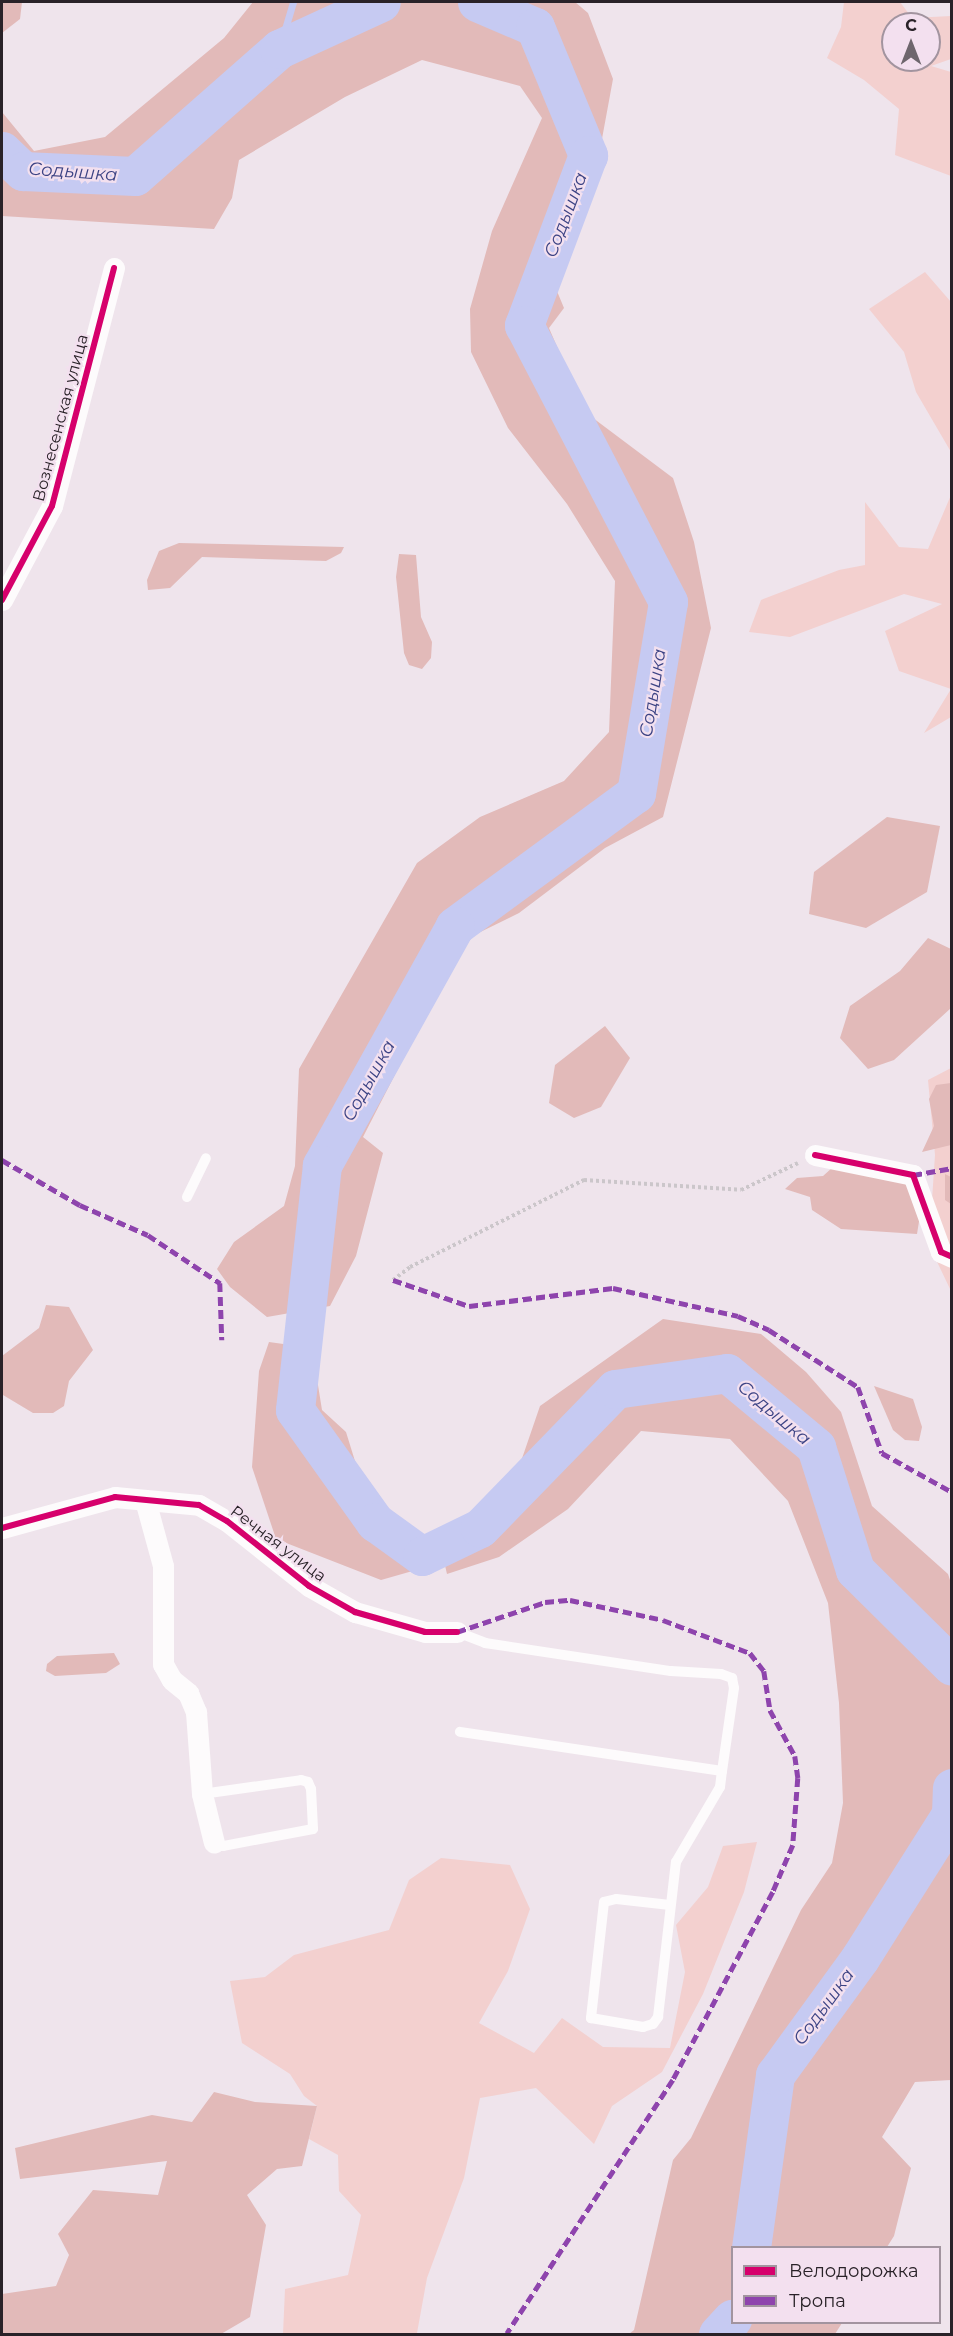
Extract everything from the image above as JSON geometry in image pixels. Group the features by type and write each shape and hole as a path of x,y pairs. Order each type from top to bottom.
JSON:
{"street":[{"name":"Вознесенская улица","path":"2,600 52,506 114,268"},
{"path":"815,1155 913,1175 941,1252 951,1257"},
{"name":"Речная улица","path":"2,1528 115,1497 199,1505 228,1521 309,1586 356,1611 424,1632 457,1632"},
{"path":"146,1500 163,1566 163,1664 172,1680 188,1693 196,1712 202,1794 214,1844"}],"lane":[{"path":"187,1197 206,1158"},
{"path":"457,1632 485,1644 732,1678 734,1688 720,1786 676,1862 658,2017 653,2024 643,2027 591,2018 604,1902 616,1899 670,1905"},
{"path":"460,1732 722,1771"},
{"path":"202,1794 301,1780 308,1782 311,1789 313,1829 223,1846 214,1844"}],"path":[{"path":"393,1280 410,1267 584,1180 741,1190 815,1155"}],"shaded area":[{"path":"2,2 22,2 20,19 2,33"},
{"path":"253,2 575,2 588,13 613,79 590,204 554,284 564,308 549,328 585,412 673,478 694,542 711,628 663,817 605,848 519,913 464,940 363,1137 383,1153 356,1256 330,1306 267,1317 230,1287 217,1269 234,1242 284,1206 295,1166 299,1069 417,863 480,817 564,781 609,732 615,581 567,504 508,428 471,352 470,309 492,231 542,118 520,86 422,60 345,97 239,160 232,198 214,229 2,216 2,112 34,151 105,137 224,38"},
{"path":"844,2 900,2 908,12 881,12 881,72 941,72 941,69 951,72 951,176 895,155 899,109 864,80 827,58 841,27"},
{"path":"951,16 951,59 941,62 941,17"},
{"path":"925,272 951,302 951,452 916,392 904,352 869,309"},
{"path":"951,495 951,689 899,671 885,631 942,604 904,594 790,637 749,632 761,600 839,570 865,565 865,502 899,547 928,549"},
{"path":"179,543 344,547 341,553 326,561 202,557 170,588 148,590 147,580 159,551"},
{"path":"399,554 416,555 421,617 432,642 431,658 422,669 409,665 404,653 396,577"},
{"path":"951,689 951,717 924,733"},
{"path":"887,817 940,826 927,892 866,928 809,914 814,872"},
{"path":"928,938 951,949 951,1008 894,1060 868,1069 840,1038 850,1006 900,971"},
{"path":"605,1026 630,1058 601,1107 574,1118 549,1103 555,1065"},
{"path":"951,1068 951,1291 929,1245 935,1155 928,1080"},
{"path":"951,1083 951,1145 922,1152 934,1126 929,1099 936,1085"},
{"path":"833,1167 906,1175 922,1203 917,1234 841,1229 812,1210 810,1197 785,1189 797,1178 823,1176"},
{"path":"945,1174 951,1177 951,1204 945,1200"},
{"path":"46,1305 69,1307 93,1350 69,1381 64,1406 53,1413 33,1413 3,1395 2,1356 39,1328"},
{"path":"663,1319 761,1334 806,1372 841,1412 872,1506 948,1574 951,1583 951,2080 915,2082 882,2137 911,2168 894,2236 888,2246 731,2246 731,2324 841,2324 835,2334 629,2334 634,2330 673,2160 691,2138 801,1910 832,1863 843,1803 839,1703 828,1603 788,1501 730,1439 641,1431 568,1509 499,1557 447,1574 443,1557 495,1537 540,1406"},
{"path":"269,1342 312,1348 322,1410 346,1432 359,1474 423,1568 381,1580 276,1539 252,1467 259,1371"},
{"path":"874,1386 913,1399 922,1427 919,1441 905,1440 893,1430"},
{"path":"114,1653 120,1664 106,1673 55,1676 46,1671 47,1664 57,1656"},
{"path":"757,1842 744,1892 703,1994 662,2072 612,2106 594,2144 536,2088 480,2098 464,2178 427,2278 417,2333 283,2334 285,2289 348,2275 361,2215 339,2191 338,2155 309,2139 317,2106 304,2096 290,2074 242,2043 230,1981 265,1977 294,1955 389,1930 409,1880 441,1858 510,1865 530,1909 508,1971 479,2023 534,2053 562,2018 603,2047 670,2048 685,1972 676,1925 708,1887 723,1846"},
{"path":"214,2092 255,2102 317,2106 302,2166 277,2169 247,2195 266,2225 250,2317 221,2334 2,2334 2,2294 56,2286 69,2255 58,2234 93,2190 158,2195 167,2161 20,2179 15,2148 152,2115 192,2122"}],"waterway":[{"path":"279,49 293,2"},
{"name":"Содышка","path":"2,151 23,171 135,176 279,49 381,2"},
{"name":"Содышка","path":"477,2 535,27 588,155 524,325 668,602 636,793 455,926 322,1165 295,1410 375,1522 422,1556 480,1528 615,1389 727,1373 816,1447 855,1570 952,1666"},
{"name":"Содышка","path":"751,2246 775,2075 860,1958 951,1814 952,1788"},
{"name":"Содышка","path":"718,2334 731,2320"}],"marked path":[{"path":"2,1160 80,1205 148,1235 220,1283 222,1340"},
{"path":"913,1175 952,1168"},
{"path":"393,1280 469,1306 613,1288 738,1316 769,1330 858,1387 882,1453 952,1492"},
{"path":"457,1632 545,1602 570,1600 663,1620 750,1653 764,1671 770,1710 795,1756 798,1778 793,1845 773,1892 673,2080 507,2334"}],"cycle path":[{"path":"2,600 52,506 114,268"},
{"path":"815,1155 913,1175 941,1252 952,1257"},
{"path":"2,1528 115,1497 199,1505 227,1521 309,1586 355,1612 425,1632 457,1632"}]}
